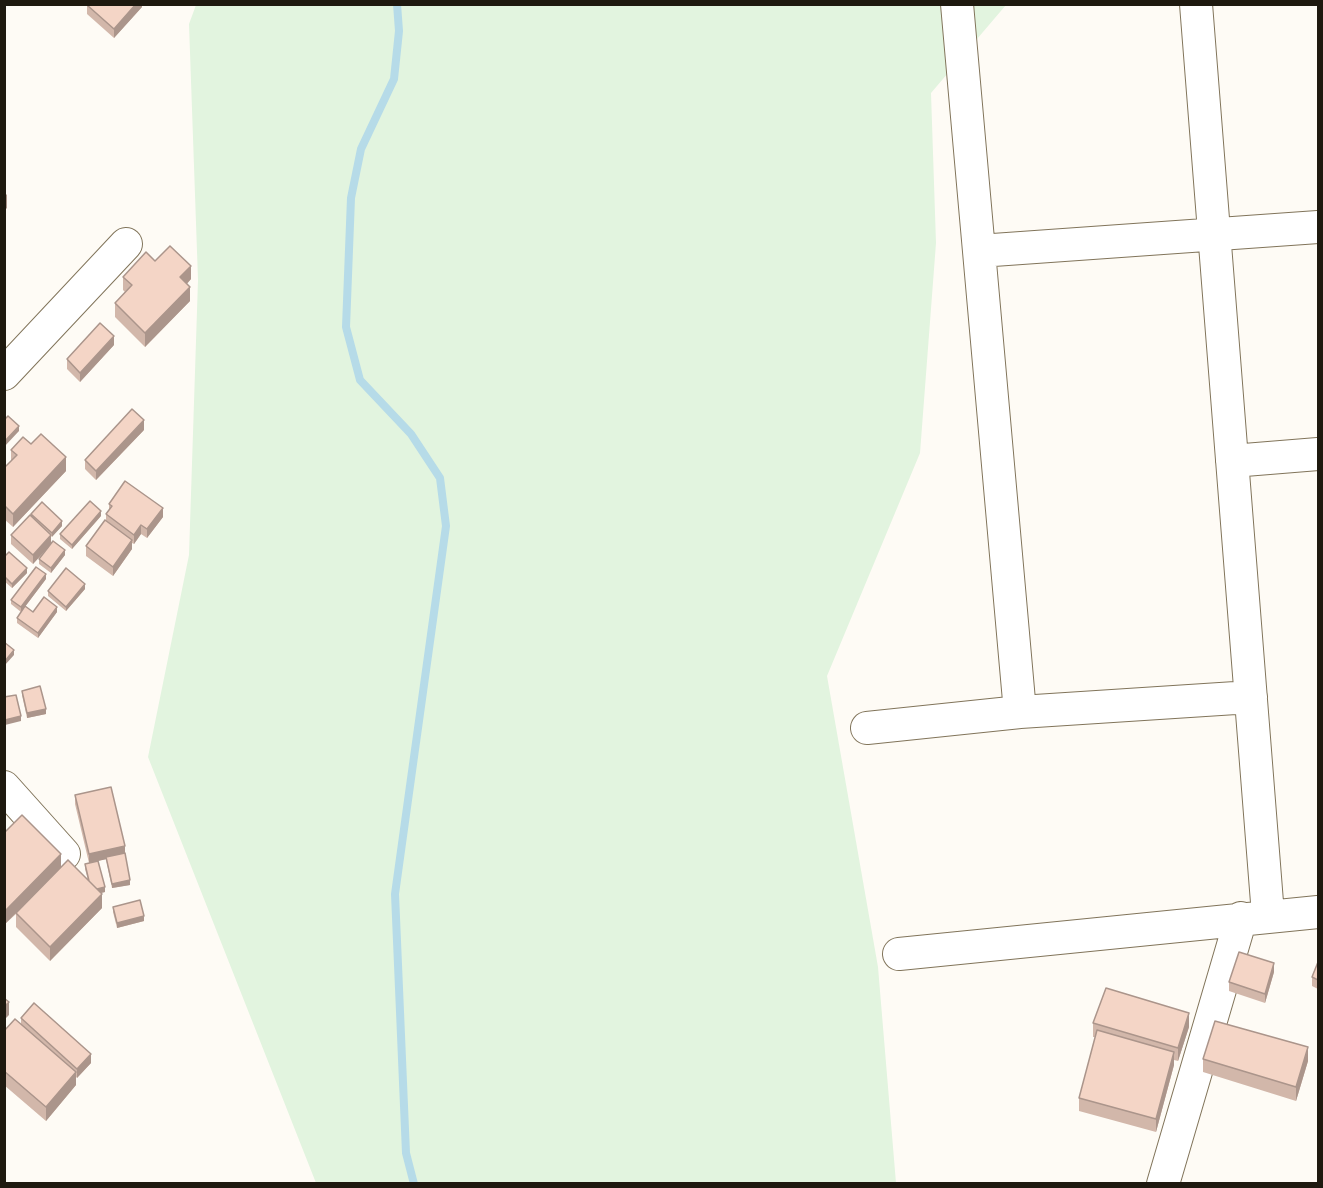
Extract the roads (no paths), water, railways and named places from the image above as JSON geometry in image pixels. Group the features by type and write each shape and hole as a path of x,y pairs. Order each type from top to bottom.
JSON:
{"street":[{"path":"957,4 1020,712"},
{"path":"1163,1184 1255,916 1251,696 1196,4"},
{"path":"979,251 1318,227"},
{"path":"4,374 126,244"},
{"path":"1232,461 1318,454"},
{"path":"867,728 1020,712 1251,696"},
{"path":"4,787 64,854"},
{"path":"899,954 1255,916 1318,912"}],"waterway":[{"path":"397,4 399,31 394,79 361,149 351,198 346,327 360,380 411,434 440,478 446,526 395,894 406,1153 414,1184"}]}
